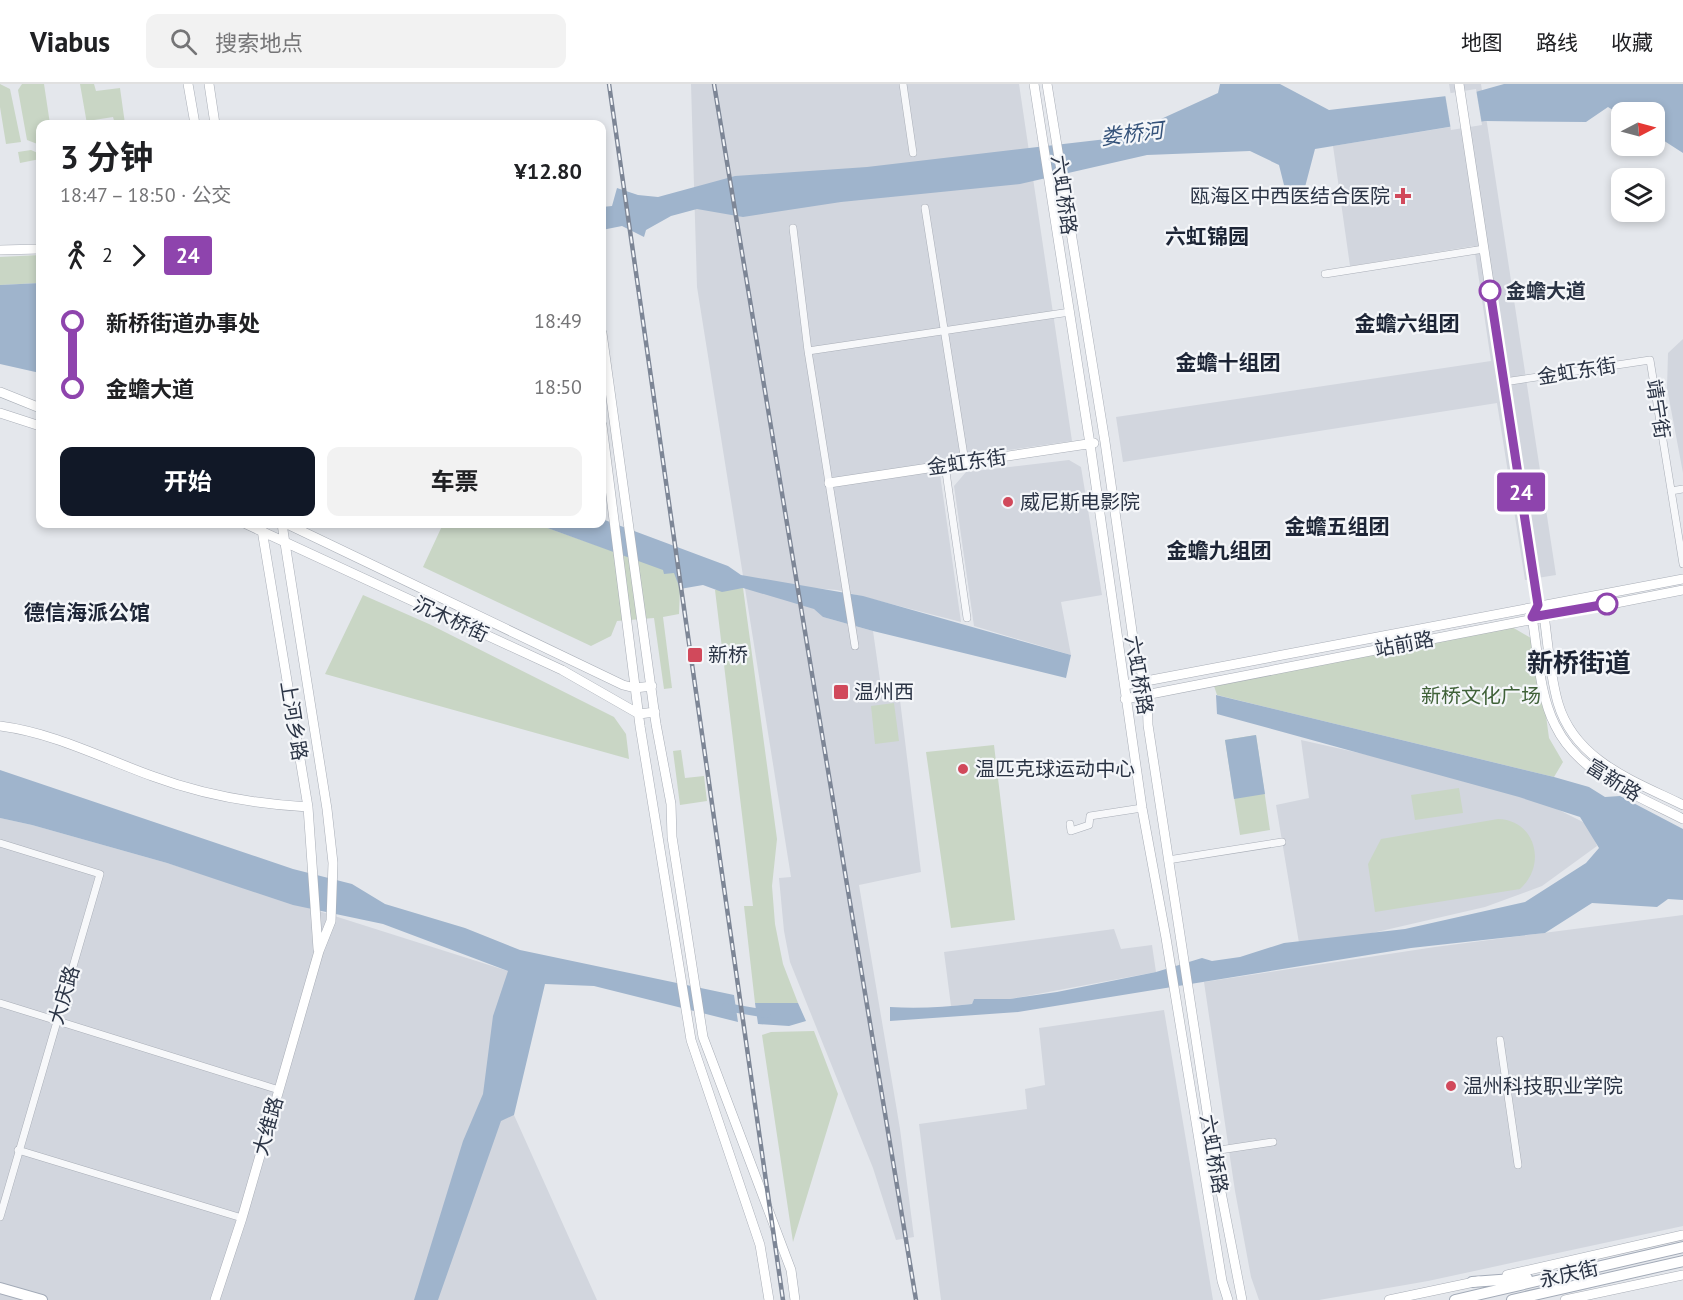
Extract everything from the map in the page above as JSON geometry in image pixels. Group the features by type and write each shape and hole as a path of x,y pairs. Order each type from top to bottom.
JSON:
{"main road":[{"name":"永庆街","path":"1455,1300 1683,1247"},
{"name":"永庆街","path":"1512,1300 1683,1261"},
{"path":"1472,1282 1567,1274"},
{"path":"0,1288 42,1300"}],"street":[{"path":"188,84 194,120"},
{"path":"208,84 214,120"},
{"path":"903,84 913,153"},
{"name":"六虹桥路","path":"1034,84 1090,444 1142,808 1170,962 1222,1281 1228,1300"},
{"name":"六虹桥路","path":"1047,84 1105,442 1133,638 1145,681 1148,725 1213,1151 1242,1300"},
{"path":"1459,84 1538,605 1532,617"},
{"path":"925,208 965,462"},
{"path":"793,228 808,351 855,646"},
{"path":"0,250 36,249"},
{"path":"1325,274 1484,249"},
{"path":"808,351 1070,312"},
{"name":"金虹东街","path":"1504,382 1650,360"},
{"name":"靖宁街","path":"1650,360 1683,564"},
{"path":"606,362 651,686 671,804 672,837 703,1037 791,1270 795,1300"},
{"path":"0,392 36,406"},
{"path":"0,413 36,425"},
{"name":"金虹东街","path":"829,483 1105,442"},
{"path":"606,457 635,688 691,1040 760,1245 769,1300"},
{"path":"945,465 967,618"},
{"path":"1671,490 1683,489"},
{"name":"沉木桥街","path":"262,528 285,541 561,670 639,714"},
{"name":"上河乡路","path":"262,528 308,807 315,921"},
{"name":"上河乡路","path":"283,528 327,809 333,863 331,921"},
{"name":"沉木桥街","path":"295,528 622,685 635,688 651,686"},
{"name":"站前路","path":"1125,685 1683,579"},
{"name":"站前路","path":"1125,699 1532,617 1683,590"},
{"name":"富新路","path":"1538,605 1544,615 1558,704 1571,732 1590,755 1614,771 1683,805"},
{"name":"富新路","path":"1532,617 1547,704 1555,725 1569,747 1594,771 1608,780 1683,819"},
{"path":"639,714 655,712"},
{"path":"0,726 68,742 152,776 207,794 255,804 308,807"},
{"path":"1070,825 1071,831 1089,825 1090,816 1142,808"},
{"path":"1168,860 1282,842"},
{"name":"大庆路","path":"0,843 100,874 0,1217"},
{"name":"大维路","path":"315,921 319,951"},
{"name":"大维路","path":"215,1300 242,1218 319,951 331,921"},
{"path":"0,1003 279,1090"},
{"path":"1500,1040 1518,1166"},
{"path":"1213,1151 1273,1142"},
{"path":"18,1150 242,1218"},
{"path":"1389,1300 1683,1235"},
{"path":"1565,1300 1683,1275"}],"shaded area":[{"path":"691,84 1019,84 1072,441 938,460 961,622 837,590 812,588 823,617 873,631 883,701 900,700 921,872 859,885 900,1129 914,1237 896,1240 873,1168 790,962 784,931 779,878 791,877 697,287"},
{"path":"1449,84 1481,84 1556,575 1525,580 1497,403 1123,462 1116,417 1491,361 1474,246 1350,266 1333,146 1456,126"},
{"path":"1683,339 1683,473 1667,388 1668,353"},
{"path":"1069,460 1081,467 1102,595 1061,602 1071,655 974,626 954,486 966,472"},
{"path":"1301,740 1413,765 1551,806 1589,825 1597,846 1542,886 1485,907 1368,934 1299,943 1276,805 1309,798"},
{"path":"0,818 167,863 508,971 514,1115 597,1300 0,1300"},
{"name":"温州科技职业学院","path":"1683,915 1683,1226 1428,1281 1319,1300 1259,1300 1251,1277 1235,1191 1204,982 1435,947"},
{"path":"1114,929 1121,949 1152,945 1156,972 1010,999 974,999 972,1004 951,1006 944,952"},
{"path":"1164,1010 1213,1300 941,1300 919,1124 1027,1109 1025,1089 1045,1085 1039,1028"}],"green space":[{"path":"0,84 10,89 21,142 6,144 0,107"},
{"path":"22,84 44,84 49,120 36,120 36,143 27,140 18,90"},
{"path":"80,84 94,84 96,91 120,88 124,120 114,120 113,117 86,120"},
{"path":"31,150 36,152 36,160 20,163 18,152"},
{"path":"36,255 36,283 0,285 0,257"},
{"path":"441,528 548,528 675,573 680,589 679,614 663,617 672,688 664,689 654,618 617,621 611,636 591,646 423,567"},
{"path":"743,588 777,839 772,886 775,924 783,964 798,1003 755,1003 744,906 753,906 715,590"},
{"path":"363,595 429,624 614,717 626,734 629,759 325,674"},
{"name":"新桥文化广场","path":"1512,627 1536,641 1549,738 1563,762 1554,777 1217,695 1214,686"},
{"path":"894,703 899,741 875,744 871,706"},
{"path":"1256,735 1270,830 1240,835 1225,740"},
{"path":"994,745 1015,920 951,928 926,752"},
{"path":"681,750 685,778 704,776 707,801 680,805 673,751"},
{"path":"1459,788 1463,813 1415,820 1411,795"},
{"path":"1498,819 1511,821 1521,827 1529,835 1533,845 1535,857 1533,868 1520,889 1375,912 1368,864 1381,839"},
{"path":"814,1031 838,1094 793,1242 762,1035 771,1032"}],"water":[{"path":"1220,84 1280,84 1329,110 1472,93 1504,84 1683,84 1683,153 1665,141 1665,102 1611,102 1611,109 1608,107 1586,122 1485,121 1315,149 1300,206 1289,205 1279,165 1250,151 1147,155 1020,184 841,202 743,217 697,209 671,216 646,230 644,237 622,226 606,229 606,207 612,206 617,188 638,195 658,197 735,176 867,167 1141,135 1161,119 1218,93"},
{"path":"36,283 36,372 0,364 0,285"},
{"path":"606,520 728,566 741,575 863,596 1071,655 1066,678 873,631 823,617 814,609 743,588 722,592 703,585 680,589 674,573 664,574 663,570 548,528 606,528"},
{"path":"1216,695 1554,777 1589,787 1605,797 1620,796 1683,829 1683,900 1668,899 1657,907 1592,903 1545,933 1411,948 1018,1012 890,1021 890,1007 951,1006 972,1004 974,999 1010,999 1057,992 1156,972 1202,958 1212,961 1240,957 1284,943 1405,929 1525,902 1586,863 1599,848 1580,817 1519,797 1217,714"},
{"path":"1256,735 1265,794 1234,799 1225,740"},
{"path":"0,770 293,869 352,884 385,904 465,928 520,950 734,995 738,1022 594,986 545,984 514,1115 501,1121 438,1300 414,1300 463,1141 483,1094 493,1016 508,971 383,924 293,905 167,863 0,818"},
{"path":"755,1003 798,1003 806,1021 789,1026 758,1024"}],"pier":[{"path":"1476,89 1482,125 1451,130 1445,94"}],"waterway":[{"path":"726,1007 767,1014"}],"railway":[{"path":"609,84 783,1300"},
{"path":"714,84 916,1300"}],"bus line":[{"name":"24","path":"1490,291 1538,605 1532,617 1607,604"}],"place":[{"name":"瓯海区中西医结合医院","path":"1403,196"},
{"name":"金蟾大道","path":"1490,291"},
{"name":"威尼斯电影院","path":"1008,502"},
{"name":"新桥","path":"695,655"},
{"name":"温州西","path":"841,692"},
{"name":"温匹克球运动中心","path":"963,769"},
{"name":"温州科技职业学院","path":"1451,1086"}],"district":[{"name":"六虹锦园","path":"1207,237"},
{"name":"金蟾六组团","path":"1407,324"},
{"name":"金蟾十组团","path":"1228,363"},
{"name":"金蟾五组团","path":"1337,527"},
{"name":"金蟾九组团","path":"1219,551"},
{"name":"德信海派公馆","path":"87,613"},
{"name":"新桥街道","path":"1579,663"}],"water label":[{"name":"娄桥河","path":"1132,134"}]}
